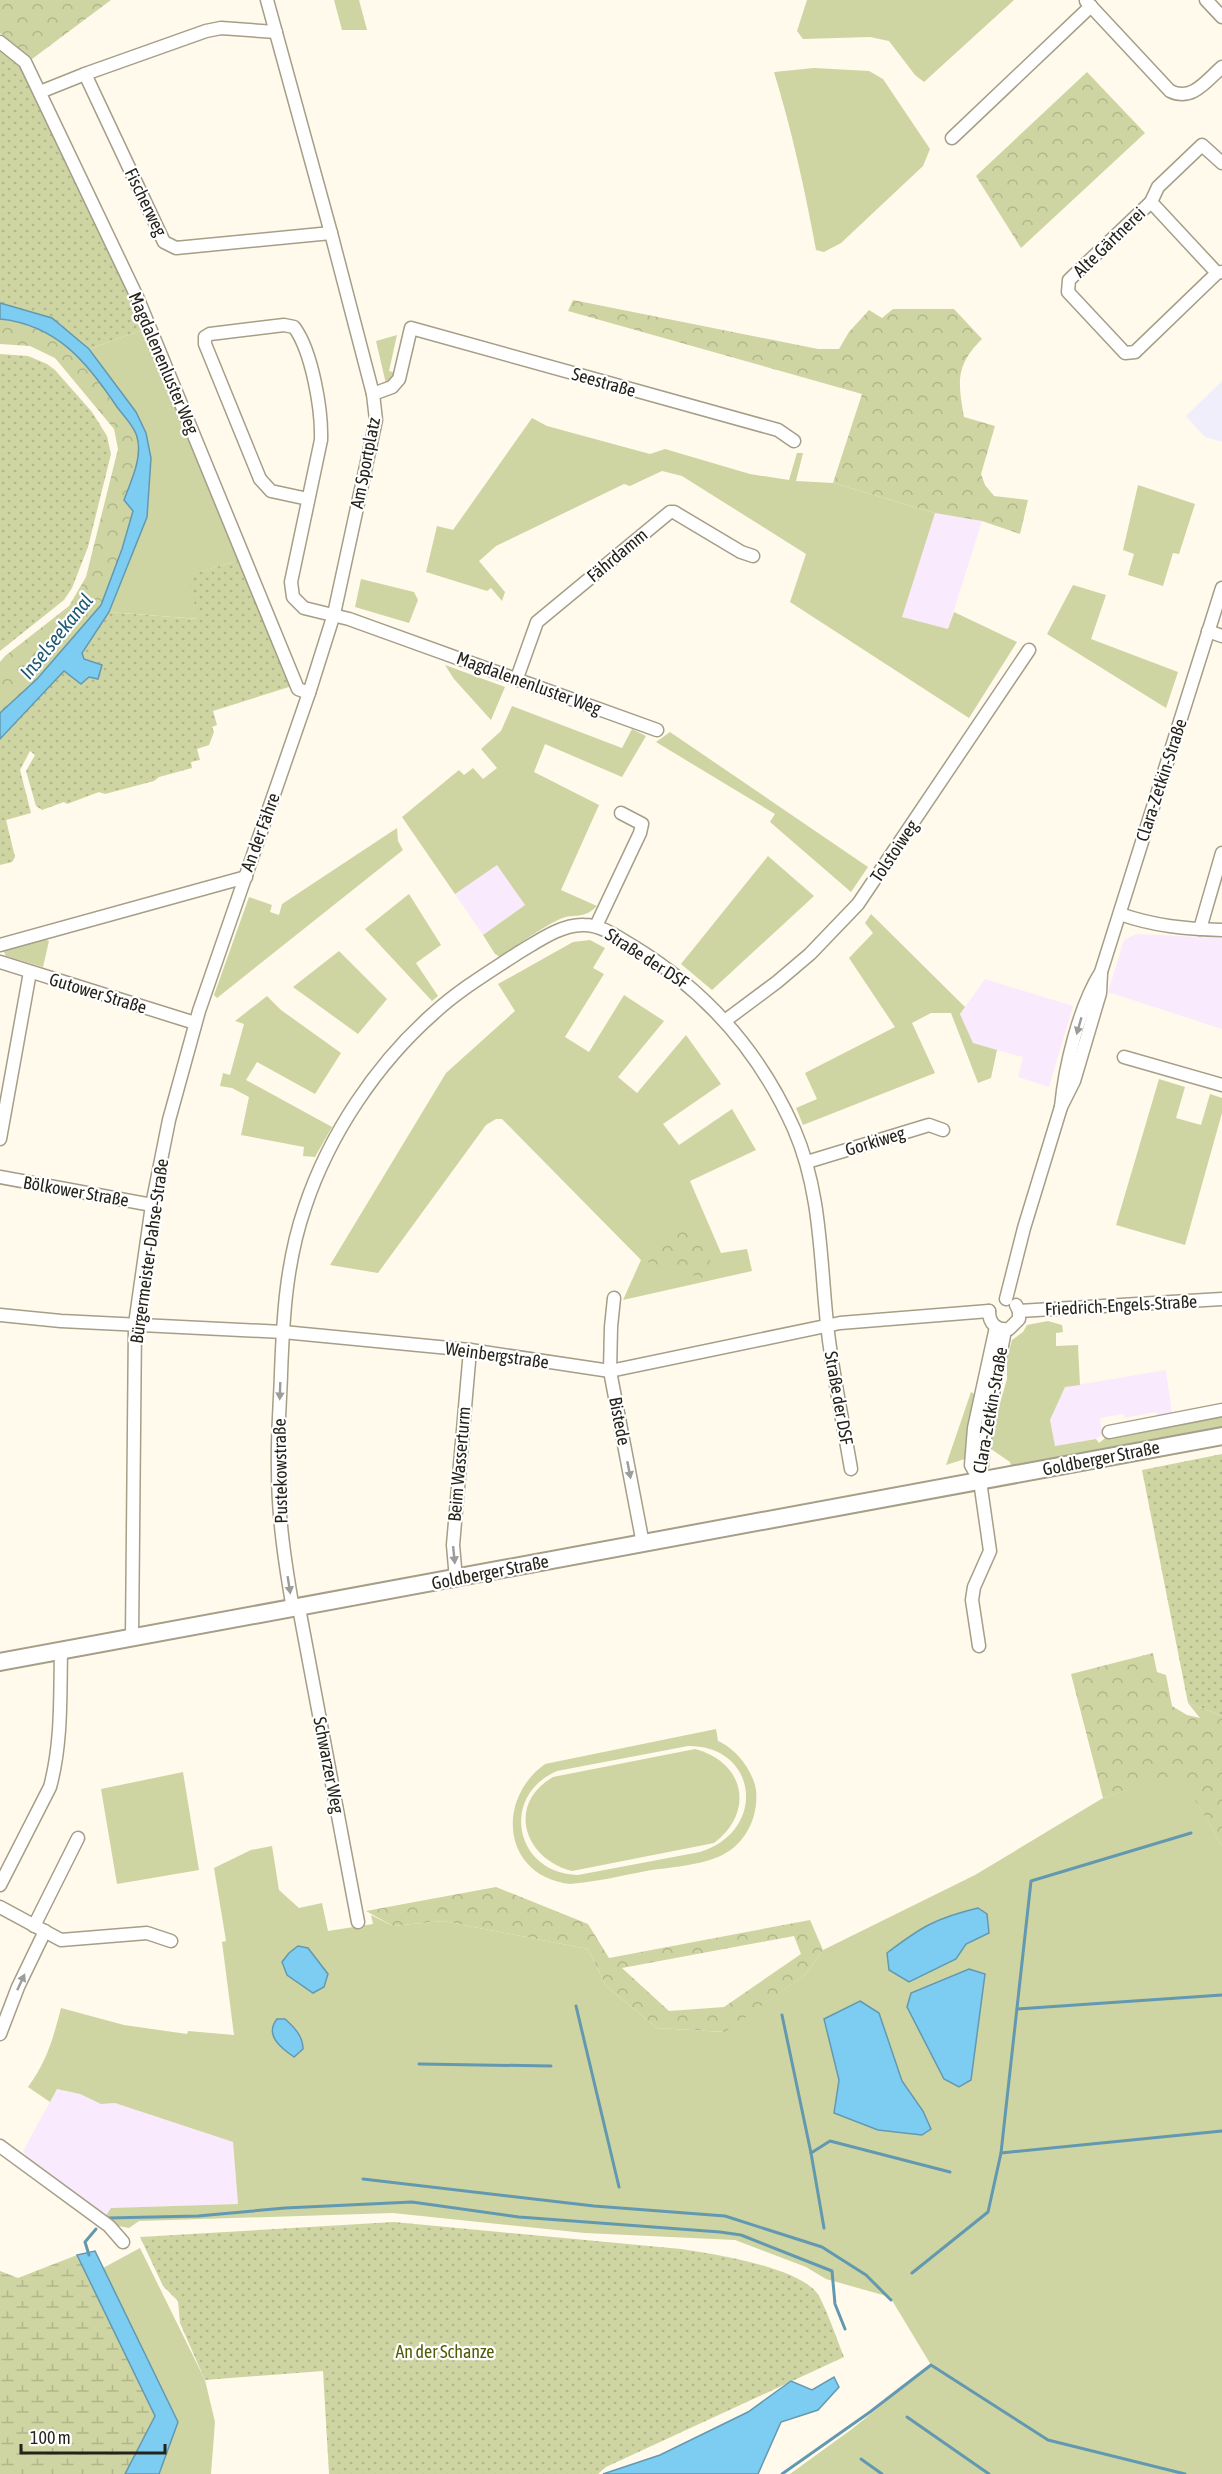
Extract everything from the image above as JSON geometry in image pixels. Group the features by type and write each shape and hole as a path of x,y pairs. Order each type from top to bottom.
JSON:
{"main road":[{"name":"Goldberger Straße","path":"0,1662 1222,1436"}],"street":[{"path":"267,0 373,394"},
{"path":"1206,0 1222,17"},
{"path":"952,138 1088,3 1170,92 1180,96 1190,94 1222,67"},
{"path":"40,92 213,30 221,28 276,32"},
{"name":"Magdalenenluster Weg","path":"0,42 25,62 40,92 138,299 298,689 309,693"},
{"name":"Fischerweg","path":"86,74 165,242 176,248 331,233"},
{"name":"Alte Gärtnerei","path":"1151,202 1219,272 1135,352 1125,353 1068,292 1069,280 1151,202 1158,186 1202,145 1222,163"},
{"name":"Magdalenenluster Weg","path":"308,499 271,491 260,479 205,344 205,337 210,334 284,325 294,327 302,337 322,420 321,440 291,582 293,597 304,608 334,614 657,730"},
{"name":"Am Sportplatz","path":"334,614 376,420 373,394 392,387 399,379 411,328"},
{"name":"Seestraße","path":"411,328 778,430 794,441"},
{"name":"Fährdamm","path":"517,678 537,622 670,512 674,512 741,552 753,556"},
{"name":"Clara-Zetkin-Straße","path":"1006,1299 1024,1228 1061,1107 1074,1081 1100,993 1101,972 1222,588"},
{"name":"An der Fähre","path":"0,945 246,877 334,614"},
{"path":"1208,631 1222,636"},
{"name":"Tolstoiweg","path":"726,1020 810,954 858,904 1029,650"},
{"path":"596,926 640,833 642,824 621,813"},
{"path":"1200,929 1222,853"},
{"name":"Bürgermeister-Dahse-Straße","path":"132,1638 135,1324 152,1205 169,1120 195,1023 246,877"},
{"path":"1119,914 1163,926 1222,930"},
{"name":"Straße der DSF","path":"283,1332 291,1256 305,1207 341,1128 380,1071 419,1026 470,984 565,927 579,924 596,926 635,947 676,975 726,1020 777,1093 807,1162 821,1242 827,1326 851,1469"},
{"name":"Gutower Straße","path":"0,962 195,1023"},
{"path":"0,1139 30,972"},
{"path":"1124,1057 1222,1084"},
{"name":"Gorkiweg","path":"807,1162 929,1125 943,1130"},
{"name":"Bölkower Straße","path":"0,1177 152,1205"},
{"name":"Bistede","path":"614,1298 610,1371 643,1544"},
{"path":"1006,1299 1014,1302 1019,1311 1017,1323 1000,1328 990,1319 989,1311 995,1302 1006,1299"},
{"name":"Friedrich-Engels-Straße","path":"1019,1311 1222,1299"},
{"name":"Weinbergstraße","path":"0,1315 283,1332 470,1350 610,1371 827,1326 866,1320 989,1311"},
{"name":"Clara-Zetkin-Straße","path":"980,1481 1000,1328"},
{"name":"Pustekowstraße","path":"283,1332 278,1470 282,1540 296,1609"},
{"name":"Beim Wasserturm","path":"456,1578 453,1545 470,1350"},
{"name":"Goldberger Straße","path":"1109,1432 1222,1410"},
{"path":"979,1646 972,1600 974,1587 990,1551 980,1481"},
{"name":"Schwarzer Weg","path":"296,1609 358,1923"},
{"path":"0,1885 50,1787 55,1771 59,1730 61,1651"},
{"path":"0,2034 39,1928 78,1838"},
{"path":"0,1907 61,1940 147,1933 171,1941"},
{"path":"0,2146 109,2226 123,2242"}],"shaded area":[{"path":"1222,381 1222,442 1205,437 1186,416"},
{"path":"935,513 982,521 948,629 901,617"},
{"path":"497,864 525,905 483,935 455,894"},
{"path":"1136,934 1222,938 1222,1029 1108,992 1124,940"},
{"path":"985,979 1073,1006 1049,1087 1018,1077 1023,1057 973,1044 960,1014"},
{"path":"1166,1370 1172,1414 1158,1417 1156,1412 1124,1418 1123,1414 1100,1418 1102,1434 1096,1439 1054,1446 1050,1420 1065,1387"},
{"path":"57,2089 81,2094 101,2104 115,2103 233,2142 238,2204 112,2208 105,2217 28,2160 23,2151"}],"green space":[{"path":"0,0 111,0 32,59 0,33"},
{"path":"334,0 359,0 367,30 342,30"},
{"path":"807,0 1014,0 924,82 915,75 889,41 870,37 803,39 797,31"},
{"path":"0,49 20,66 34,92 145,329 89,349 52,318 0,303"},
{"path":"814,68 869,71 883,79 930,149 923,166 841,243 824,252 816,250 798,161 774,72"},
{"path":"1087,72 1145,133 1021,248 976,176"},
{"path":"573,300 818,349 839,349 849,332 869,310 882,318 893,309 954,309 982,339 963,366 960,394 964,417 995,426 981,474 985,485 994,496 1028,500 1020,534 982,521 935,513 833,483 862,394 568,311"},
{"path":"0,319 21,323 39,330 69,348 94,374 133,429 137,437 138,453 124,500 133,510 122,549 101,605 37,679 0,713 0,662 69,606 86,577 118,449 114,429 55,358 30,346 0,344"},
{"path":"145,329 240,560 189,575 199,619 109,612 147,517 136,412 89,349"},
{"path":"397,335 389,371 396,373 393,380 386,384 376,341"},
{"path":"0,354 28,356 55,370 92,412 107,436 111,454 88,547 72,588 64,600 0,651"},
{"path":"532,418 547,426 650,454 665,449 750,474 789,480 797,453 803,453 796,481 833,483 935,513 902,617 948,629 954,612 1017,642 969,718 790,602 806,554 682,476 662,471 630,486 624,484 496,546 479,561 505,592 502,601 491,588 487,591 426,572 437,526 453,530"},
{"path":"1138,485 1195,504 1179,554 1173,553 1163,586 1128,575 1134,554 1123,550"},
{"path":"240,560 292,686 213,711 217,725 212,727 214,732 209,745 197,749 200,760 191,762 192,768 105,794 99,792 67,804 64,802 42,810 36,806 26,771 35,755 30,751 20,770 31,813 6,820 15,857 12,862 0,865 0,739 64,671 84,659 82,653 84,647 109,612 198,619 188,575"},
{"path":"361,579 414,592 418,600 409,623 355,607"},
{"path":"1073,585 1106,595 1091,639 1178,672 1166,708 1047,634"},
{"path":"445,665 505,687 491,720 454,679"},
{"path":"512,706 622,748 632,729 646,736 622,777 545,744 534,772 599,805 561,890 597,906 582,915 558,920 500,957 495,954 483,935 525,905 497,865 455,894 402,817 459,770 464,775 473,768 483,779 497,768 481,749 501,731"},
{"path":"670,732 868,867 851,892 770,822 775,814 656,742"},
{"path":"397,828 398,841 403,850 217,998 214,995 249,897 272,905 270,912 279,915 282,904"},
{"path":"768,856 814,896 712,990 681,964"},
{"path":"409,894 441,945 416,963 438,996 432,1001 365,929"},
{"path":"871,914 965,1007 960,1014 973,1043 997,1050 991,1078 978,1083 951,1013 931,1013 912,1023 935,1073 803,1125 796,1108 817,1099 805,1073 895,1027 849,958 873,933 865,923"},
{"path":"42,938 49,941 43,967 6,956 2,949"},
{"path":"590,940 605,948 593,968 604,974 565,1037 589,1052 624,995 664,1021 618,1077 637,1093 686,1035 721,1084 663,1124 679,1145 732,1109 756,1150 690,1181 721,1253 747,1249 752,1271 623,1300 641,1260 502,1119 496,1119 486,1125 378,1273 330,1265 446,1073 515,1011 498,984 573,942"},
{"path":"339,951 387,999 358,1034 293,987"},
{"path":"267,996 281,1010 341,1053 315,1094 257,1062 246,1080 332,1127 315,1157 303,1156 304,1147 241,1135 249,1097 232,1088 220,1086 223,1073 230,1075 244,1024 235,1021"},
{"path":"1159,1079 1185,1087 1176,1118 1201,1125 1210,1094 1222,1098 1222,1113 1185,1245 1116,1225"},
{"path":"682,1231 696,1237 712,1257 702,1278 644,1261"},
{"path":"1048,1321 1062,1325 1063,1332 1056,1333 1056,1346 1078,1345 1080,1385 1065,1387 1050,1420 1055,1446 1096,1439 1099,1443 1108,1436 1222,1414 1222,1430 1012,1469 1010,1462 991,1449 995,1420 1007,1379 1007,1359 1012,1340 1023,1332 1027,1325"},
{"path":"971,1392 977,1396 971,1414 965,1459 946,1465"},
{"path":"1222,1454 1222,1716 1188,1703 1142,1470"},
{"path":"1153,1653 1157,1672 1166,1675 1172,1706 1187,1715 1200,1718 1188,1703 1222,1716 1222,1846 1179,1773 1103,1798 1071,1674"},
{"path":"716,1729 718,1741 737,1754 751,1775 756,1790 755,1810 743,1838 736,1846 718,1857 692,1864 570,1884 548,1878 531,1867 519,1852 514,1834 513,1816 518,1797 529,1779 545,1764","holes":["688,1746 711,1749 729,1759 740,1774 746,1791 745,1809 737,1826 722,1841 700,1852 578,1875 557,1871 540,1862 528,1848 522,1832 522,1815 527,1798 539,1783 557,1771"]},
{"path":"695,1749 712,1756 725,1765 734,1776 739,1789 739,1803 735,1817 727,1831 714,1843 572,1871 555,1865 542,1855 533,1843 527,1830 526,1815 529,1801 538,1788 553,1777"},
{"path":"183,1772 199,1870 117,1884 101,1789"},
{"path":"1179,1772 1222,1846 1222,2474 790,2474 852,2429 931,2365 890,2297 826,2279 806,2267 735,2240 585,2233 393,2213 139,2221 129,2228 118,2226 105,2217 111,2208 238,2204 233,2142 115,2103 101,2104 80,2094 57,2089 50,2102 28,2087 49,2049 61,2008 124,2025 187,2034 188,2031 234,2035 222,1942 226,1941 214,1868 251,1850 272,1846 279,1890 299,1908 322,1903 328,1931 373,1924 371,1915 393,1926 443,1921 588,1949 606,1986 657,2028 724,2032 805,1975 823,1950 975,1875 1103,1798"},
{"path":"496,1887 588,1924 609,1958 810,1920 823,1950 805,1975 725,2032 657,2028 606,1986 588,1949 443,1921 393,1926 366,1911","holes":["794,1936 801,1954 724,2007 669,2011 622,1968"]},
{"name":"An der Schanze","path":"394,2222 681,2249 756,2263 795,2277 810,2286 819,2296 844,2357 606,2467 598,2474 329,2474 323,2371 205,2380 180,2323 178,2301 163,2286 140,2237"},
{"path":"140,2248 205,2380 215,2422 211,2474 159,2474 178,2422 103,2268"},
{"path":"77,2255 155,2416 125,2474 0,2474 0,2271 18,2278"}],"water":[{"path":"0,303 52,318 89,349 136,412 146,433 151,458 147,517 109,612 82,653 84,659 102,665 98,679 89,677 81,684 64,671 0,739 0,713 37,679 101,605 122,549 133,511 124,500 135,469 138,445 134,429 82,361 69,348 38,329 0,319"},
{"path":"978,1908 987,1914 989,1933 966,1944 956,1959 909,1982 889,1970 887,1953 910,1936 930,1924"},
{"path":"298,1946 308,1948 328,1974 324,1987 313,1993 287,1975 282,1962"},
{"path":"969,1969 985,1974 971,2080 959,2087 944,2079 907,2007 911,1993"},
{"path":"860,2001 879,2013 902,2081 923,2111 931,2129 922,2135 878,2130 834,2113 839,2080 824,2019"},
{"path":"277,2019 285,2019 300,2036 303,2049 294,2057 279,2045 273,2036 273,2025"},
{"path":"95,2251 178,2422 159,2474 125,2474 155,2416 77,2255"},
{"path":"834,2377 839,2387 818,2410 781,2422 758,2474 603,2474 660,2455 748,2412 791,2381 812,2390"}],"waterway":[{"path":"912,2273 988,2212 1001,2153 1031,1881 1191,1833"},
{"path":"1017,2009 1222,1995"},
{"path":"576,2006 619,2187"},
{"path":"782,2015 824,2228"},
{"path":"419,2064 551,2066"},
{"path":"1001,2153 1222,2131"},
{"path":"811,2153 830,2141 950,2172"},
{"path":"363,2179 594,2206 725,2216 822,2247 866,2275 891,2300"},
{"path":"108,2218 198,2216 285,2208 412,2202 519,2217 741,2235 832,2271 835,2304 845,2329"},
{"path":"89,2255 85,2242 96,2229"},
{"path":"782,2474 870,2412 931,2365 1048,2440 1185,2474"},
{"path":"907,2417 989,2474"},
{"path":"861,2459 882,2474"}],"water label":[{"name":"Inselseekanal","path":"56,636"}]}
